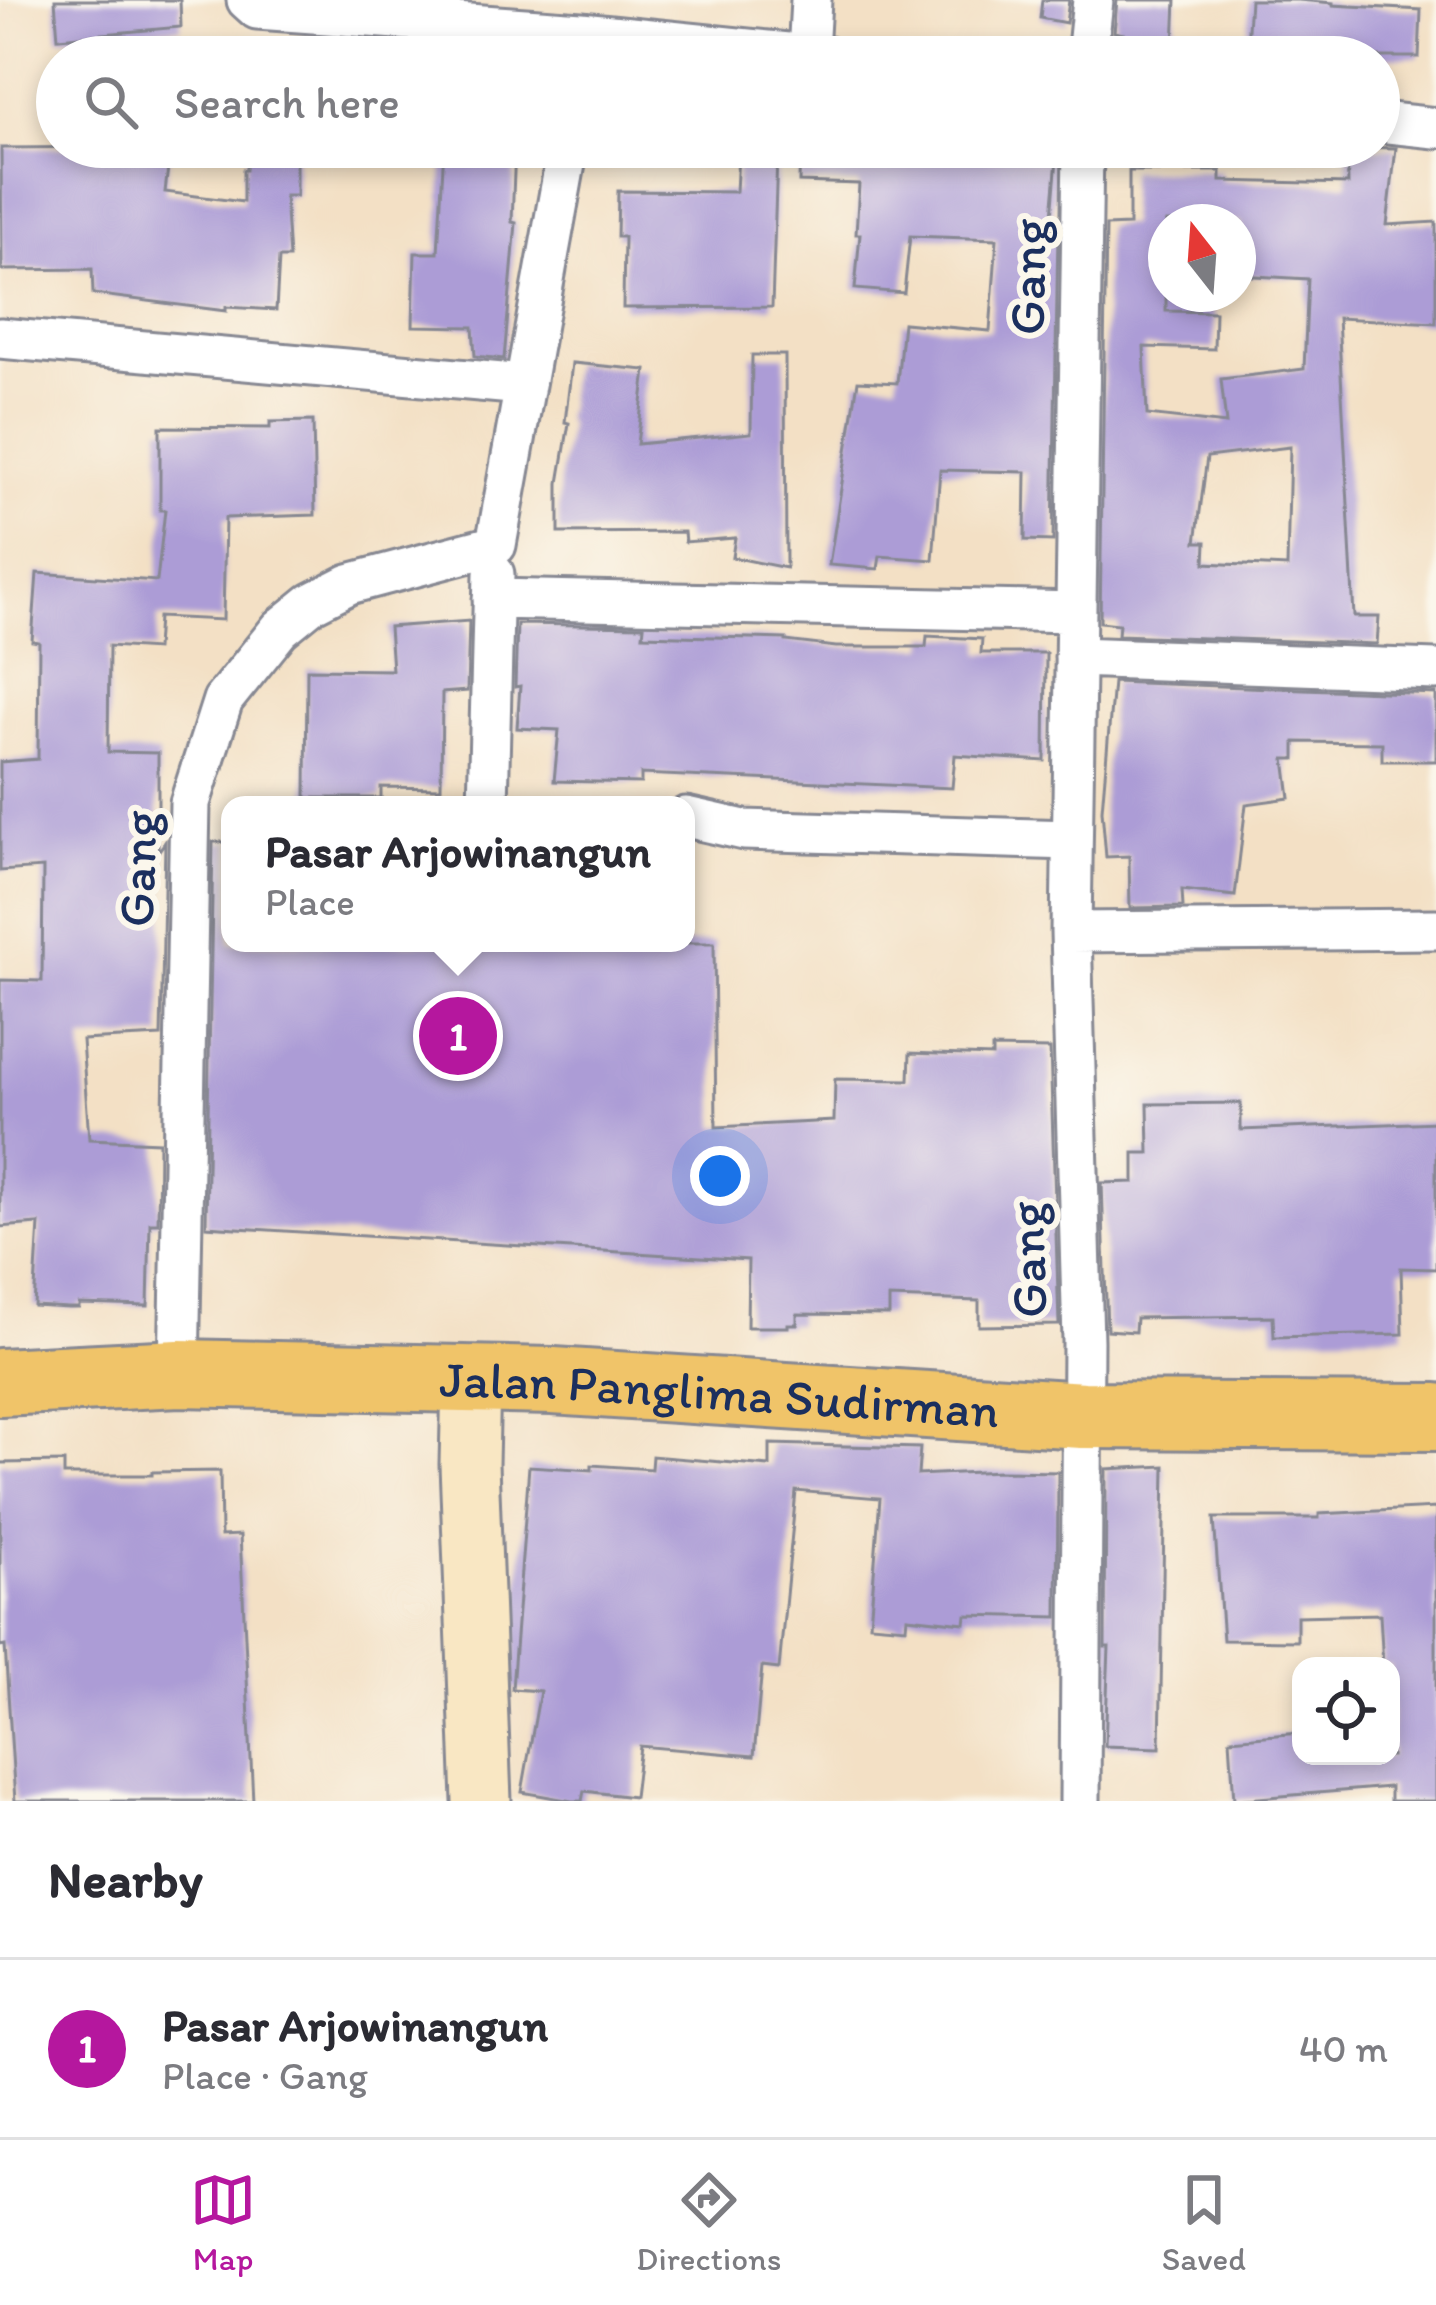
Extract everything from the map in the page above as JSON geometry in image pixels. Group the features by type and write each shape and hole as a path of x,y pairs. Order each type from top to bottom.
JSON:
{"highway":[{"name":"Jalan Panglima Sudirman","path":"0,1382 178,1373 553,1381 1083,1415 1436,1418"}],"main road":[{"path":"472,1379 469,1464 482,1801"}],"street":[{"path":"247,0 257,9 506,36"},
{"path":"811,0 816,36"},
{"path":"1089,36 1093,0"},
{"path":"1400,124 1436,128"},
{"path":"488,796 496,545 564,168"},
{"name":"Gang","path":"1080,1801 1083,1415 1071,932 1083,168"},
{"path":"0,338 524,385"},
{"name":"Gang","path":"178,1373 190,803 223,700 280,629 312,603 349,584 496,545"},
{"path":"493,599 1076,613"},
{"path":"1076,657 1436,670"},
{"path":"695,820 744,830 1072,840"},
{"path":"1071,932 1436,929"}],"building":[{"path":"55,0 180,0 181,27 58,36"},
{"path":"1042,0 1069,0 1066,23 1040,18"},
{"path":"1117,0 1176,0 1174,36 1114,32"},
{"path":"1250,0 1421,10 1419,57 1400,57 1400,36 1248,36"},
{"path":"1,148 36,148 36,168 168,168 165,192 243,202 243,170 296,168 296,196 285,196 289,258 279,258 276,310 226,307 226,311 93,294 92,269 2,270"},
{"path":"443,168 514,168 512,222 516,223 504,359 475,356 473,327 413,326 415,253 438,253"},
{"path":"737,168 777,168 772,307 623,308 624,237 617,237 618,191 736,192"},
{"path":"799,168 1056,168 1051,228 1058,228 1053,541 1025,540 1026,472 940,470 933,560 880,556 878,569 829,565 858,381 897,383 903,323 990,331 997,239 910,236 904,293 855,289 859,184 799,182"},
{"path":"1348,168 1394,168 1387,225 1436,222 1436,323 1338,318 1354,617 1379,617 1377,644 1118,635 1119,624 1100,622 1106,226 1129,225 1129,171 1221,171 1221,181 1348,184","holes":["1148,204 1256,204 1256,276 1308,279 1304,369 1221,379 1226,424 1147,415 1144,347 1214,349 1215,312 1148,312","1290,447 1287,567 1205,563 1206,542 1196,542 1207,457"]},
{"path":"752,355 785,355 786,568 732,557 735,538 685,542 684,532 559,533 559,483 572,363 646,370 637,444 751,433"},
{"path":"313,421 315,515 225,518 223,620 158,617 156,649 109,646 108,752 158,753 158,852 165,842 161,1036 82,1040 89,1139 159,1142 158,1223 150,1223 148,1306 34,1306 39,1224 0,1227 0,980 42,981 43,868 0,871 0,762 38,759 39,642 32,641 37,573 157,581 165,510 160,510 160,427 270,428 270,422"},
{"path":"469,621 467,691 442,693 441,788 381,787 381,796 306,796 307,669 392,670 389,627"},
{"path":"517,624 644,626 643,635 786,639 836,647 926,647 927,636 982,639 981,653 1046,653 1045,761 955,755 952,788 641,774 641,783 554,781 559,730 517,728"},
{"path":"1113,682 1436,694 1436,761 1382,761 1382,743 1295,742 1295,759 1285,759 1290,798 1246,804 1235,896 1182,890 1183,907 1130,908 1129,856 1106,857 1102,810"},
{"path":"213,842 221,842 221,952 695,952 695,943 714,943 716,1127 834,1121 835,1079 909,1080 910,1053 992,1056 992,1048 1050,1049 1059,1325 979,1326 979,1301 889,1298 889,1315 797,1314 797,1324 788,1327 747,1327 748,1260 206,1226"},
{"path":"1241,1103 1241,1130 1436,1122 1436,1269 1401,1268 1403,1334 1274,1337 1273,1316 1136,1318 1135,1332 1107,1330 1102,1183 1134,1182 1134,1153 1149,1153 1148,1104"},
{"path":"770,1444 920,1448 918,1475 1058,1472 1057,1617 966,1615 965,1623 907,1617 906,1627 870,1624 880,1498 796,1491 779,1669 762,1667 754,1756 640,1746 634,1797 584,1791 582,1801 572,1801 522,1792 540,1691 512,1689 529,1466 651,1469 652,1456 770,1466"},
{"path":"64,1462 64,1475 220,1471 221,1536 240,1535 253,1801 15,1801 5,1646 0,1647 0,1463"},
{"path":"1165,1466 1160,1748 1105,1746 1109,1647 1105,1647 1106,1469"},
{"path":"1436,1508 1436,1801 1390,1801 1390,1787 1234,1800 1230,1739 1292,1734 1292,1765 1400,1765 1400,1657 1382,1657 1380,1614 1297,1616 1297,1641 1223,1640 1214,1518 1319,1518 1319,1514"}],"place":[{"name":"Pasar Arjowinangun","path":"458,1036"}]}
